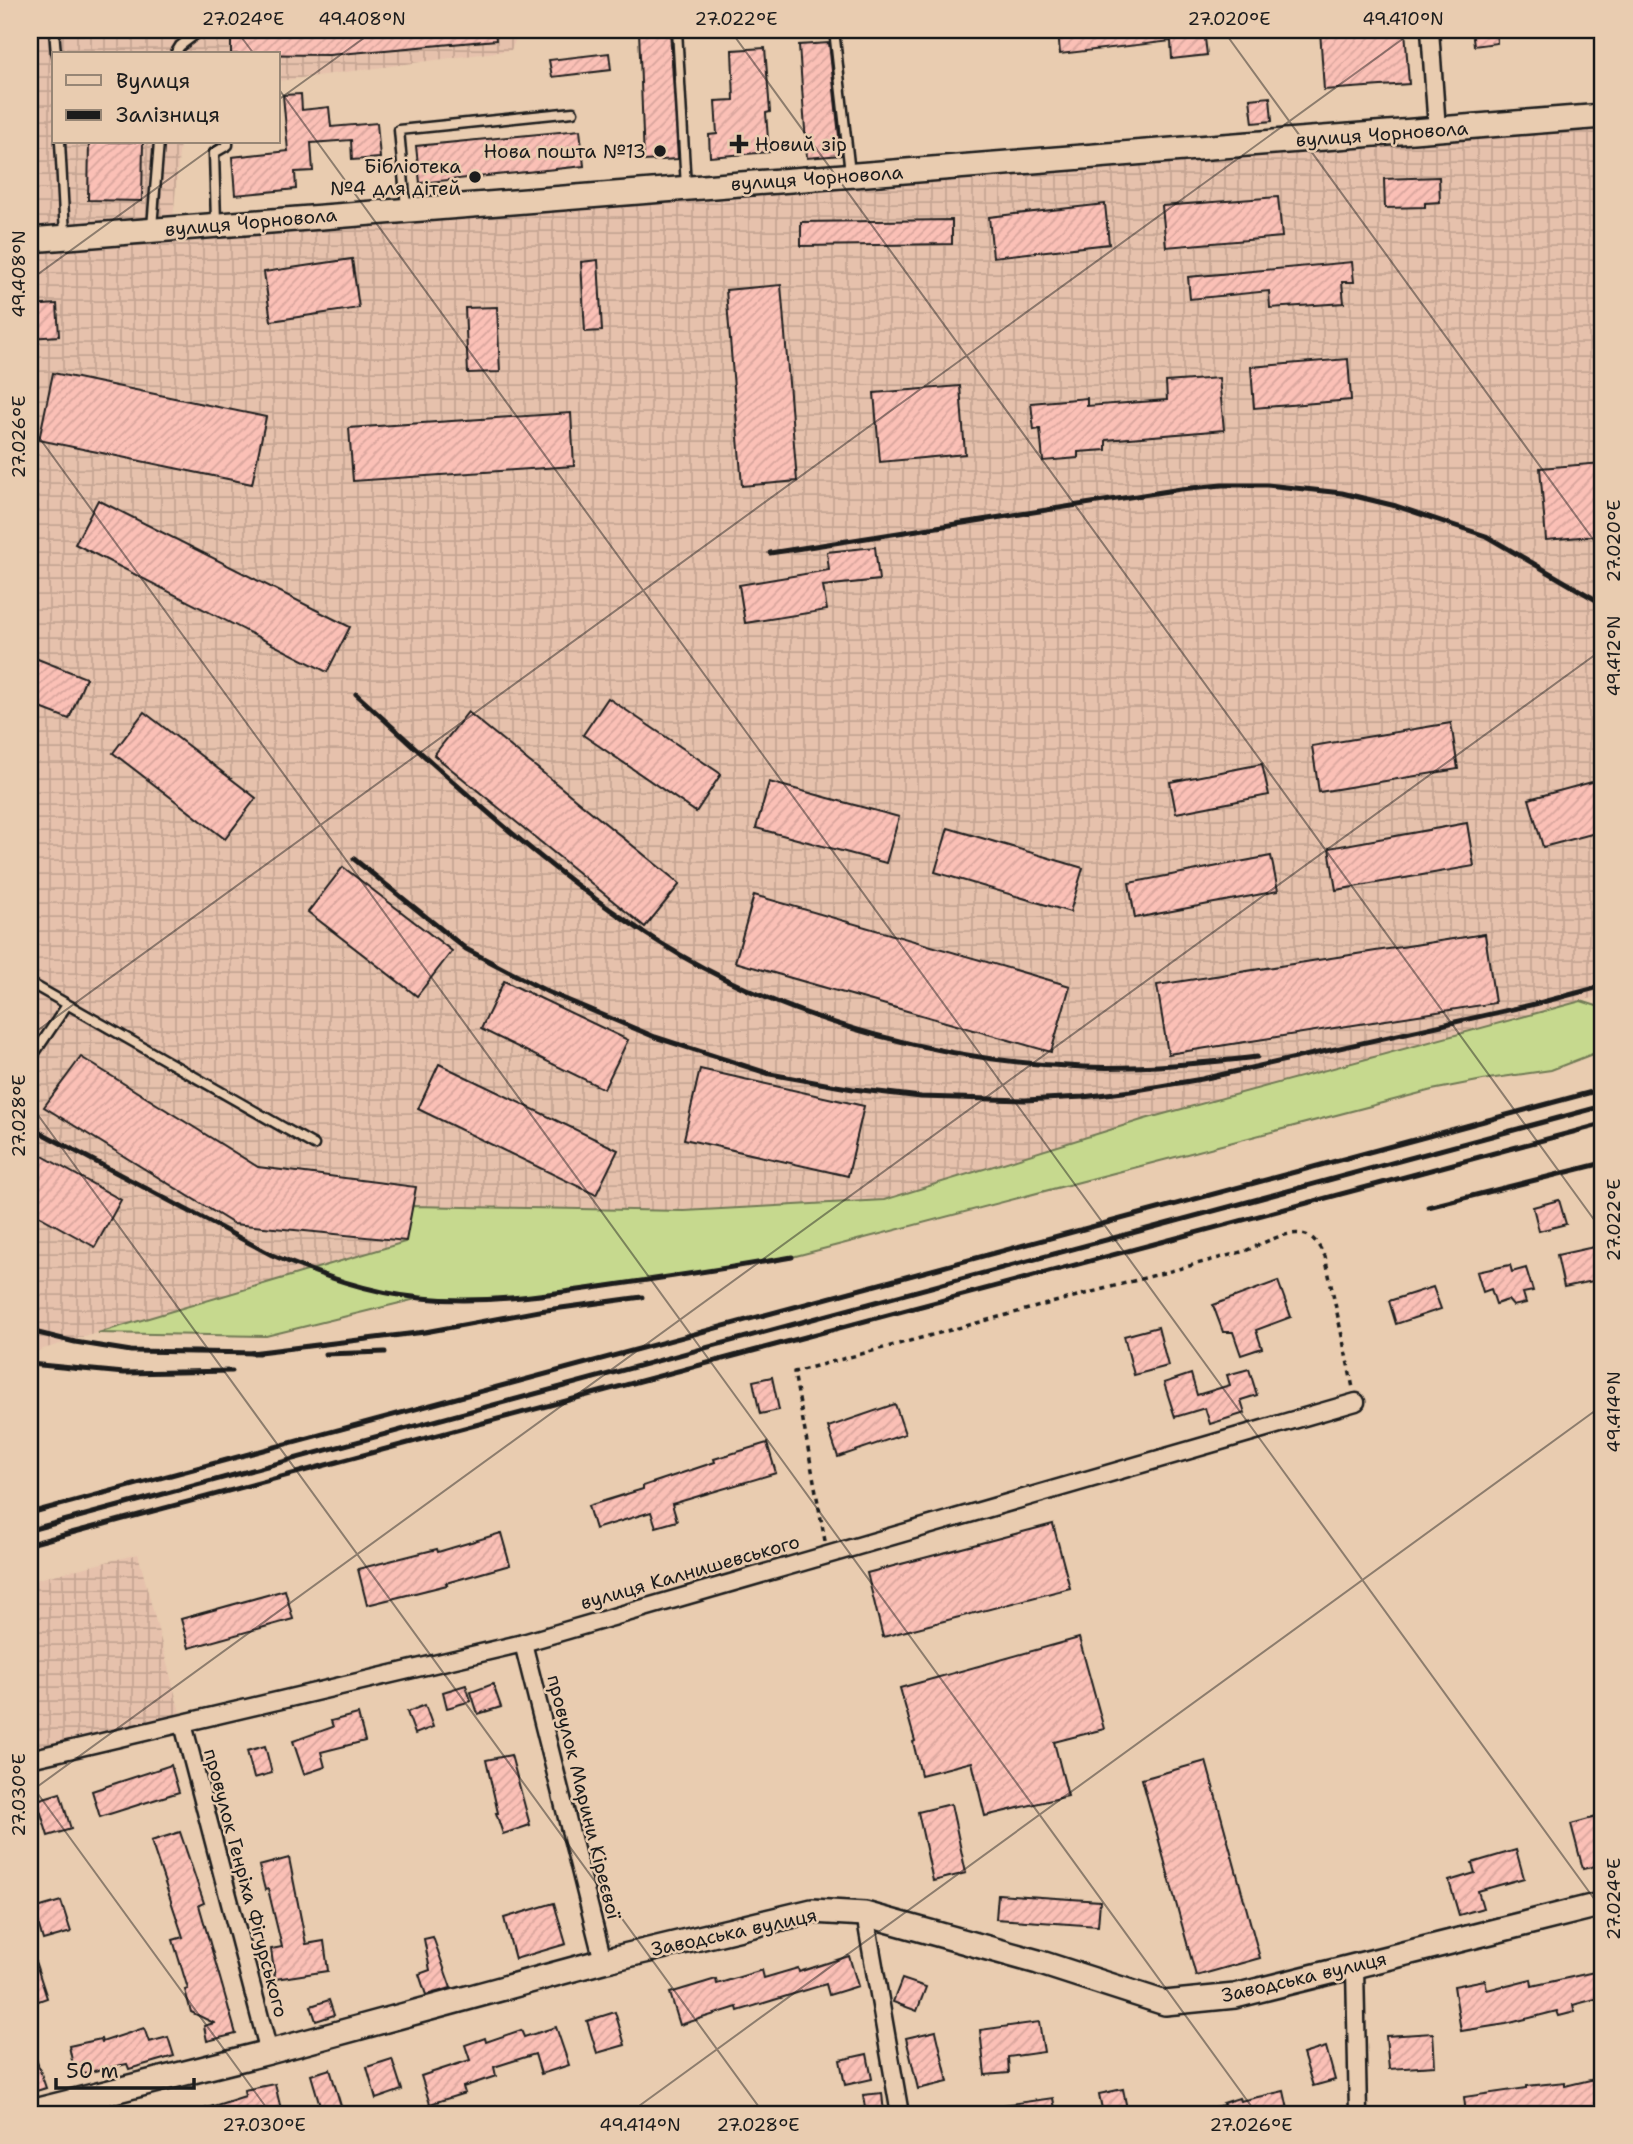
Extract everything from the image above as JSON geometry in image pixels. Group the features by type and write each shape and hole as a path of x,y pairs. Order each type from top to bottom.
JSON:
{"street":[{"path":"1430,30 1437,129"},
{"name":"вулиця Чорновола","path":"30,240 1603,116"},
{"name":"вулиця Калнишевського","path":"30,1759 523,1643 1356,1402"},
{"name":"провулок Марини Кіреєвої","path":"523,1643 603,1961"},
{"name":"провулок Генріха Фігурського","path":"183,1724 269,2052"},
{"name":"Заводська вулиця","path":"30,2112 269,2052 603,1961 811,1911 865,1914 1038,1962 1165,2003 1235,1996 1603,1904"},
{"path":"865,1914 900,2114"},
{"path":"1355,1968 1358,2114"}],"lane":[{"path":"54,30 56,52"},
{"path":"177,52 180,46 201,30"},
{"path":"677,30 687,188"},
{"path":"834,30 850,176"},
{"path":"407,210 399,130 573,111"},
{"path":"60,144 65,237"},
{"path":"151,230 159,144"},
{"path":"216,225 214,153 228,144"},
{"path":"30,983 314,1145"},
{"path":"30,1060 67,1005"}],"path":[{"path":"827,1553 794,1371 1245,1251 1280,1237 1300,1233 1314,1239 1325,1256 1356,1402"}],"shaded area":[{"path":"30,30 520,30 511,50 280,81 280,52 52,52 52,144 180,144 173,220 30,232"},
{"path":"1603,125 1603,995 1145,1119 884,1200 684,1211 406,1241 30,1353 30,248"},
{"path":"138,1554 183,1724 30,1759 30,1581"}],"green space":[{"path":"1581,1001 1603,1008 1603,1050 1551,1070 1432,1090 792,1257 713,1271 502,1300 420,1298 266,1336 98,1333 405,1242 412,1206 684,1211 884,1200 1145,1119"}],"building":[{"path":"231,30 495,30 496,40 329,55 231,52"},
{"path":"639,30 670,30 678,159 644,161"},
{"path":"1058,30 1204,30 1207,55 1172,59 1171,41 1060,54"},
{"path":"1320,30 1405,30 1409,84 1324,90"},
{"path":"1472,30 1496,30 1497,43 1474,46"},
{"path":"829,43 841,155 807,158 799,45"},
{"path":"765,48 770,112 766,113 769,152 710,157 709,135 717,134 715,101 734,100 732,50"},
{"path":"609,53 611,70 552,77 549,60"},
{"path":"301,94 302,110 329,107 331,127 377,123 380,158 352,160 351,140 311,143 313,171 295,172 296,189 235,195 232,157 288,151 283,95"},
{"path":"1270,97 1272,121 1253,123 1250,99"},
{"path":"580,130 584,166 420,183 416,146"},
{"path":"89,144 143,144 142,201 88,200"},
{"path":"1439,177 1440,202 1425,203 1425,207 1385,208 1384,179"},
{"path":"1278,197 1282,237 1166,247 1162,206"},
{"path":"1105,204 1109,244 993,257 989,217"},
{"path":"952,220 952,244 801,246 801,222"},
{"path":"352,259 359,308 271,321 264,272"},
{"path":"598,260 602,331 585,332 581,262"},
{"path":"1352,262 1354,282 1342,282 1344,303 1270,308 1269,291 1190,299 1188,277"},
{"path":"781,285 797,481 742,486 726,290"},
{"path":"57,304 59,336 30,338 30,306"},
{"path":"497,307 500,372 468,373 465,308"},
{"path":"1348,359 1351,400 1254,408 1251,367"},
{"path":"53,373 266,417 252,484 39,440"},
{"path":"1219,378 1224,430 1106,440 1106,450 1078,452 1078,458 1043,461 1040,429 1034,430 1031,403 1087,398 1087,406 1167,400 1166,382"},
{"path":"960,386 965,454 880,462 874,393"},
{"path":"571,413 574,466 353,481 349,428"},
{"path":"1603,463 1603,535 1546,540 1540,468"},
{"path":"98,500 350,627 327,672 75,544"},
{"path":"875,547 879,580 823,586 827,610 745,623 739,585 829,570 827,552"},
{"path":"30,656 86,678 69,719 30,704"},
{"path":"608,698 721,774 696,812 583,735"},
{"path":"144,712 256,798 225,839 113,753"},
{"path":"468,712 680,884 645,927 434,755"},
{"path":"1451,723 1458,769 1319,792 1312,746"},
{"path":"1262,764 1269,795 1176,813 1170,782"},
{"path":"1603,779 1603,831 1543,847 1529,799"},
{"path":"769,782 899,817 886,863 756,828"},
{"path":"1467,823 1474,866 1336,890 1329,848"},
{"path":"948,828 1083,868 1070,912 935,872"},
{"path":"1271,856 1278,891 1135,918 1129,883"},
{"path":"343,867 452,951 417,996 308,912"},
{"path":"754,895 1070,986 1051,1052 735,962"},
{"path":"1485,934 1495,1003 1168,1054 1157,985"},
{"path":"504,981 628,1040 604,1089 481,1029"},
{"path":"81,1057 258,1167 416,1187 406,1241 234,1224 44,1107"},
{"path":"439,1064 618,1150 596,1195 418,1109"},
{"path":"700,1069 864,1106 848,1176 684,1139"},
{"path":"30,1149 121,1200 95,1247 30,1211"},
{"path":"1559,1200 1566,1224 1539,1231 1533,1207"},
{"path":"1603,1245 1603,1279 1564,1287 1557,1255"},
{"path":"1510,1265 1512,1272 1526,1268 1533,1291 1523,1293 1526,1303 1513,1306 1508,1300 1496,1304 1491,1289 1483,1292 1477,1272"},
{"path":"1278,1281 1291,1317 1256,1330 1262,1348 1241,1355 1233,1332 1223,1332 1213,1305"},
{"path":"1433,1287 1441,1309 1396,1324 1389,1301"},
{"path":"1158,1327 1168,1366 1134,1375 1124,1336"},
{"path":"1249,1369 1257,1395 1241,1400 1245,1413 1210,1424 1205,1408 1175,1417 1164,1383 1191,1374 1197,1395 1230,1385 1227,1375"},
{"path":"772,1377 779,1410 760,1414 753,1381"},
{"path":"895,1404 905,1434 838,1457 828,1427"},
{"path":"767,1443 776,1473 672,1504 677,1521 656,1527 651,1512 595,1529 588,1506 643,1489 643,1486 715,1462 714,1459"},
{"path":"1053,1524 1070,1588 883,1637 867,1573"},
{"path":"501,1533 510,1565 446,1583 447,1585 367,1605 358,1569 437,1549 438,1552"},
{"path":"285,1590 293,1619 189,1648 181,1619"},
{"path":"1079,1638 1104,1729 1054,1742 1068,1796 985,1816 972,1762 921,1775 913,1742 915,1741 900,1688"},
{"path":"493,1684 501,1707 478,1714 471,1692"},
{"path":"466,1685 471,1701 447,1708 443,1692"},
{"path":"425,1705 433,1727 415,1734 407,1712"},
{"path":"358,1714 365,1741 321,1752 325,1767 304,1774 293,1741 333,1727 331,1721"},
{"path":"265,1746 272,1773 254,1778 247,1751"},
{"path":"511,1755 530,1825 503,1834 496,1813 486,1760"},
{"path":"1206,1761 1260,1958 1196,1976 1142,1779"},
{"path":"171,1765 179,1792 100,1817 92,1791"},
{"path":"60,1793 71,1829 48,1836 37,1800"},
{"path":"951,1804 966,1873 933,1881 918,1812"},
{"path":"1603,1815 1603,1864 1583,1869 1571,1824"},
{"path":"180,1832 204,1903 199,1905 236,2034 207,2041 204,2026 214,2023 191,2012 185,1990 188,1989 173,1940 183,1937 151,1841"},
{"path":"1516,1850 1524,1878 1478,1891 1483,1908 1459,1915 1449,1881 1475,1873 1472,1863"},
{"path":"289,1858 306,1944 324,1941 328,1971 275,1979 271,1949 282,1947 268,1889 265,1890 259,1866"},
{"path":"998,1894 1100,1901 1098,1926 996,1919"},
{"path":"61,1901 71,1932 43,1940 34,1909"},
{"path":"554,1903 566,1944 515,1959 504,1918"},
{"path":"433,1937 451,1988 426,1995 419,1974 430,1970 424,1939"},
{"path":"30,1955 33,1955 47,1998 30,2004"},
{"path":"849,1956 858,1986 829,1995 826,1984 738,2011 737,2007 680,2025 670,1993 716,1979 717,1984 762,1970 764,1978 798,1968 799,1972"},
{"path":"1603,1970 1603,1997 1573,2005 1575,2012 1559,2016 1557,2011 1506,2024 1461,2031 1454,1986 1485,1980 1487,1990 1531,1979 1532,1986"},
{"path":"902,1979 926,1987 917,2011 893,2002"},
{"path":"329,2000 334,2015 316,2021 311,2006"},
{"path":"615,2012 625,2045 597,2053 587,2021"},
{"path":"1039,2022 1044,2052 1008,2057 1009,2073 985,2075 980,2030"},
{"path":"556,2027 569,2065 541,2074 535,2054 494,2067 496,2076 463,2087 465,2093 430,2104 421,2076 470,2060 465,2045 485,2038 486,2042 521,2030 524,2037"},
{"path":"144,2028 149,2042 168,2037 174,2056 129,2069 127,2064 75,2075 69,2046 101,2039 102,2042"},
{"path":"936,2031 948,2082 918,2089 906,2038"},
{"path":"1433,2033 1435,2066 1389,2069 1386,2036"},
{"path":"32,2047 46,2088 30,2093 30,2048"},
{"path":"1326,2047 1335,2080 1313,2086 1303,2054"},
{"path":"867,2054 872,2079 845,2085 840,2060"},
{"path":"392,2059 402,2090 376,2099 367,2067"},
{"path":"330,2069 341,2106 322,2112 311,2075"},
{"path":"1603,2077 1603,2114 1592,2114 1590,2108 1523,2114 1466,2114 1464,2097 1527,2086 1565,2082 1565,2086"},
{"path":"275,2084 282,2114 199,2114 198,2111 245,2096 244,2090"},
{"path":"1123,2089 1128,2114 1103,2114 1099,2094"},
{"path":"1284,2091 1289,2114 1211,2114 1210,2108 1224,2105 1223,2103"},
{"path":"882,2093 884,2114 866,2114 863,2095"},
{"path":"1053,2098 1056,2114 1002,2114 1002,2105"}],"railway":[{"path":"770,553 1181,489 1267,485 1342,493 1396,506 1486,536 1603,604"},
{"path":"356,694 513,834 595,899 682,956 775,1001 825,1020 928,1048 1032,1064 1126,1067 1257,1057"},
{"path":"354,859 466,949 548,992 655,1037 770,1074 853,1089 921,1097 1025,1100 1131,1091 1202,1079 1535,1004 1603,986"},
{"path":"30,1513 1603,1089"},
{"path":"30,1530 1603,1106"},
{"path":"30,1544 1603,1124"},
{"path":"30,1127 272,1255 345,1282 402,1296 445,1300 514,1298 792,1257"},
{"path":"1428,1207 1603,1163"},
{"path":"251,1353 425,1332 539,1311 642,1297"},
{"path":"30,1331 131,1351 259,1353"},
{"path":"325,1354 385,1352"},
{"path":"30,1364 124,1373 232,1371"}],"place":[{"name":"Новий зір","path":"739,144"},
{"name":"Нова пошта №13","path":"660,151"},
{"name":"Бібліотека №4 для дітей","path":"475,177"}]}
